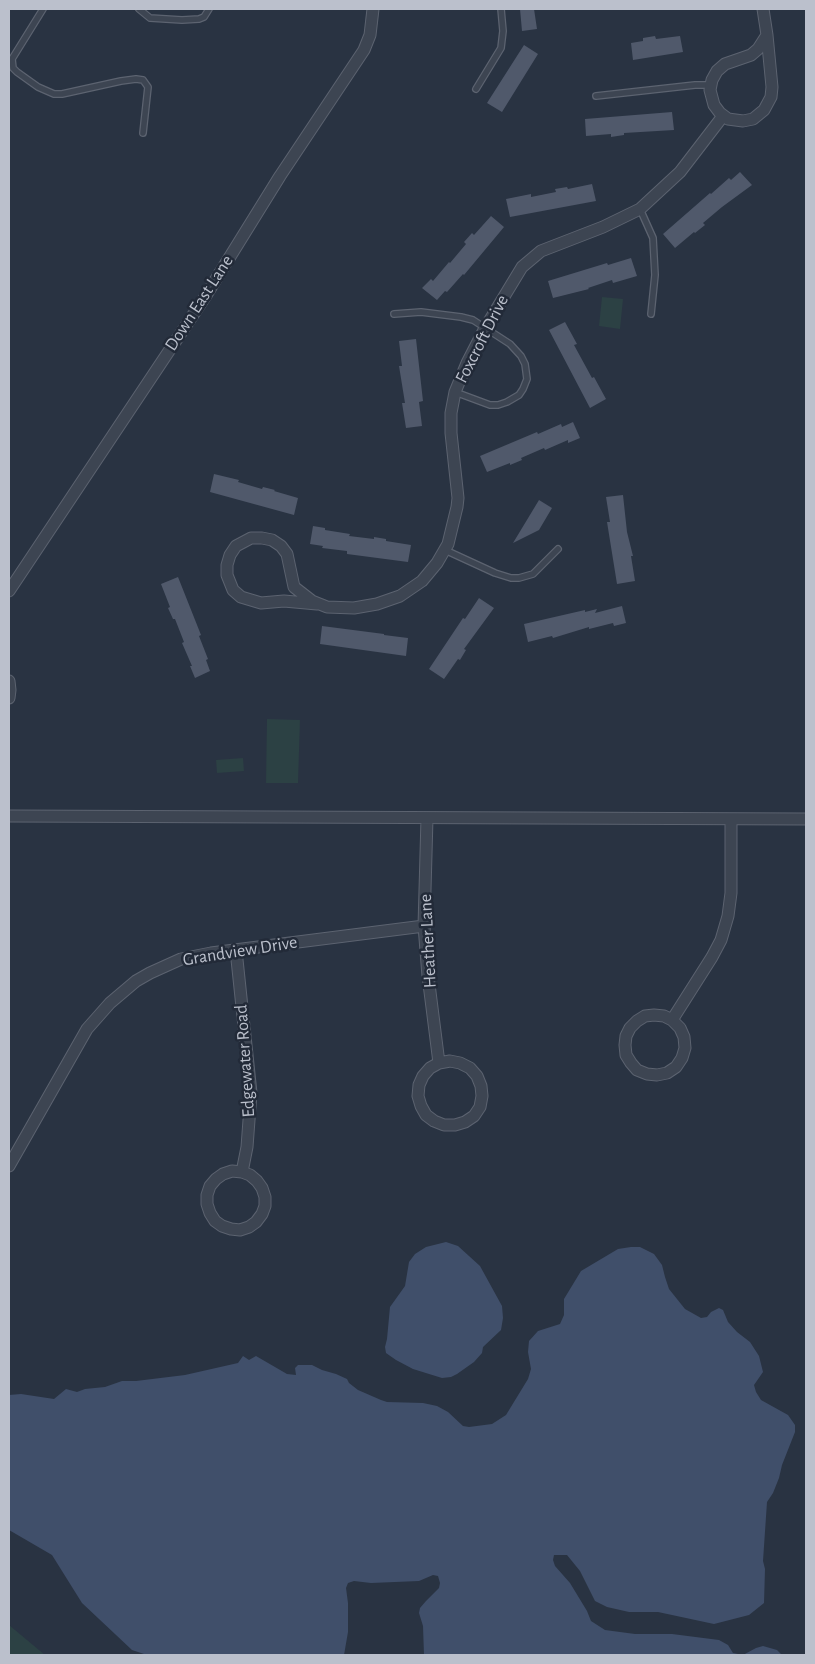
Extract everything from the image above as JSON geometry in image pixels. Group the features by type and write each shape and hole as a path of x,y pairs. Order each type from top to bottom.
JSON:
{"street":[{"name":"Down East Lane","path":"9,591 200,304 275,184 364,50 370,35 373,9"},
{"path":"763,9 766,35 772,87 772,94 767,106 757,116 748,120 733,120 724,116 714,105 711,95 711,85 714,76 720,68 729,62 751,55 758,49 766,35"},
{"name":"Foxcroft Drive","path":"317,604 294,587 289,560 284,550 276,543 262,538 251,538 236,546 230,555 226,565 227,575 233,590 241,597 261,603 291,601 338,608 354,608 393,599 410,591 422,581 445,550 452,531 458,498 451,433 451,412 455,392 485,328 522,267 536,253 603,227 640,208 680,172 724,116"},
{"path":"9,681 9,698"},
{"path":"9,816 806,819"},
{"name":"Heather Lane","path":"427,818 424,926 429,983 440,1063"},
{"path":"672,1020 721,940 728,916 731,886 731,819"},
{"name":"Grandview Drive","path":"9,1166 87,1029 110,1003 136,981 164,966 194,956 424,926"},
{"name":"Edgewater Road","path":"236,950 251,1093 247,1147 242,1172"},
{"path":"645,1016 664,1016 672,1020 680,1028 684,1037 685,1048 682,1058 668,1073 647,1074 638,1070 630,1063 626,1055 626,1036 630,1028 645,1016"},
{"path":"450,1061 460,1063 470,1068 477,1076 482,1096 480,1107 474,1116 465,1122 455,1125 439,1123 426,1115 420,1106 418,1096 421,1081 430,1068 440,1063 450,1061"},
{"path":"232,1171 242,1172 250,1175 262,1188 265,1206 256,1222 249,1227 240,1230 231,1229 215,1221 207,1204 207,1195 210,1186 223,1174 232,1171"}],"lane":[{"path":"43,9 14,55 12,63 17,72 38,87 54,94 62,94 121,81 143,80 148,87 143,133"},
{"path":"139,9 150,18 182,20 204,17 209,9"},
{"path":"476,89 501,48 503,31 500,9"},
{"path":"596,96 695,85 711,85"},
{"path":"640,208 653,238 655,274 651,314"},
{"path":"394,314 421,312 473,320 510,344 521,356 527,372 525,386 519,395 498,405 482,402 455,392"},
{"path":"445,550 495,573 511,578 519,578 533,574 558,549"}],"green space":[{"path":"602,297 623,299 620,329 599,326"},
{"path":"267,719 300,720 298,783 266,783"},
{"path":"243,758 244,771 217,773 216,760"},
{"path":"9,1625 45,1655 9,1655"}],"water":[{"path":"446,1242 458,1246 480,1266 502,1306 503,1318 501,1330 483,1347 482,1353 474,1362 451,1377 442,1378 413,1369 396,1360 386,1353 385,1347 390,1307 405,1286 409,1262 415,1254 426,1247"},
{"path":"640,1247 654,1254 662,1265 669,1289 685,1309 701,1318 707,1317 711,1312 719,1308 723,1310 728,1322 750,1342 759,1356 763,1372 754,1385 761,1400 788,1415 795,1425 795,1432 779,1478 767,1502 763,1561 765,1569 764,1603 749,1615 714,1624 658,1612 629,1612 607,1607 595,1601 580,1571 567,1555 554,1555 553,1560 555,1566 570,1583 591,1621 605,1630 635,1634 672,1634 719,1640 728,1645 733,1653 743,1655 424,1655 423,1626 419,1613 420,1608 439,1588 438,1576 433,1575 419,1581 371,1583 354,1581 348,1583 346,1588 348,1632 344,1655 147,1655 132,1650 82,1603 52,1555 9,1530 9,1395 21,1394 54,1399 66,1389 77,1392 85,1389 105,1387 122,1381 185,1375 238,1363 243,1356 249,1360 256,1356 287,1374 296,1375 295,1368 298,1365 312,1365 347,1379 358,1390 387,1402 423,1403 437,1406 448,1412 463,1426 492,1424 506,1415 528,1379 531,1369 528,1352 529,1341 538,1331 560,1324 564,1315 564,1299 581,1271 618,1249"},
{"path":"763,1646 777,1650 782,1655 743,1655 756,1648"}],"building":[{"path":"520,9 534,9 537,29 522,31"},
{"path":"655,36 656,39 680,36 683,52 633,60 631,43"},
{"path":"524,45 538,54 502,112 487,103"},
{"path":"672,112 674,130 624,133 624,135 611,137 611,134 586,136 585,119"},
{"path":"740,172 752,185 722,207 703,223 705,225 675,248 663,234 710,193"},
{"path":"592,184 596,201 510,217 506,199 531,194 531,197 556,192 555,189 567,187 568,189"},
{"path":"491,216 504,227 464,275 437,300 422,288 431,279 433,281 466,244 464,242 472,233 474,235"},
{"path":"631,258 637,276 613,283 612,280 589,289 553,298 548,281 607,263 608,265"},
{"path":"565,322 577,344 574,345 606,399 590,408 549,330"},
{"path":"416,339 423,401 419,402 422,426 406,428 402,403 405,403 399,366 402,366 399,341"},
{"path":"573,422 580,438 568,443 568,440 545,450 544,448 521,458 522,460 487,472 480,456 537,432 538,434 561,424 562,427"},
{"path":"214,474 298,498 294,515 210,492"},
{"path":"623,495 635,581 617,584 607,522 610,522 606,497"},
{"path":"539,500 552,508 539,530 513,543"},
{"path":"313,526 350,534 349,536 374,539 374,537 411,545 408,562 347,554 347,551 322,548 323,546 310,544"},
{"path":"178,577 201,635 199,636 208,659 206,660 210,671 195,678 182,643 184,642 175,619 173,619 168,608 170,607 161,584"},
{"path":"479,598 494,608 464,649 466,650 460,660 458,659 444,679 429,669 463,618 465,619"},
{"path":"622,606 626,623 614,626 613,623 589,629 589,627 553,638 552,636 528,642 524,624 585,610 585,612 597,609 595,613"},
{"path":"322,626 408,638 406,656 320,644"}]}
